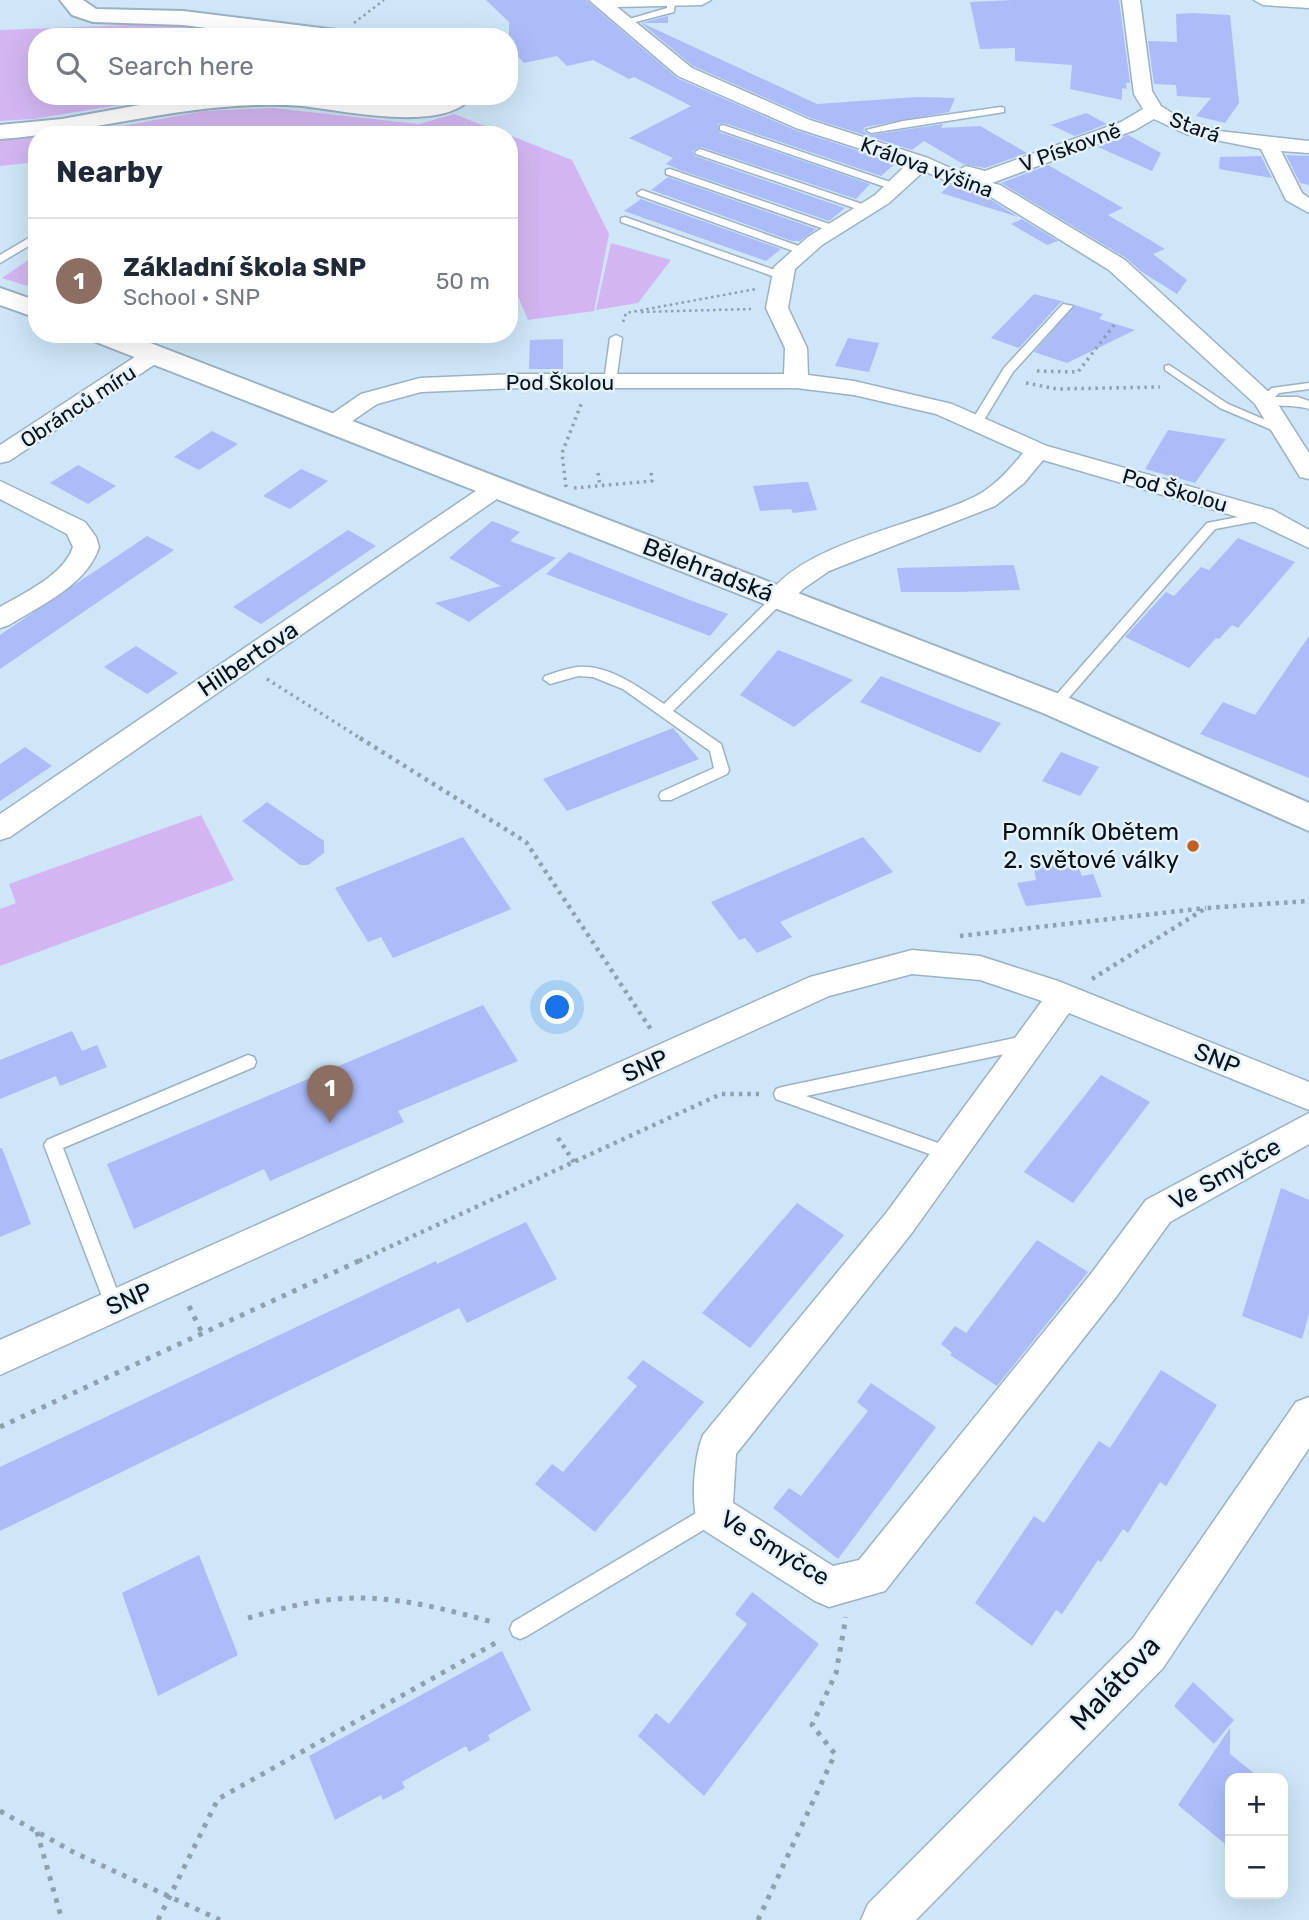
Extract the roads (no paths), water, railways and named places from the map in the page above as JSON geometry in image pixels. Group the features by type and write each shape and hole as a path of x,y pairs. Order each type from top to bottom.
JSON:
{"street":[{"path":"71,0 80,10 93,15 183,18 319,28"},
{"path":"599,1 702,0"},
{"name":"Stará","path":"1130,0 1144,96 1153,111 1177,123 1220,138 1269,146 1309,147"},
{"path":"1264,0 1309,3"},
{"name":"Králova výšina","path":"599,1 685,72 803,124 921,162 970,184 993,189 1117,265 1264,400 1309,472"},
{"path":"52,126 176,105"},
{"path":"350,105 412,112 441,105"},
{"name":"V Pískovně","path":"827,131 871,130 935,155 972,176 986,178 1128,126 1153,111"},
{"path":"0,132 28,129"},
{"path":"1269,146 1293,196 1309,207"},
{"path":"796,381 796,348 777,309 785,267 834,229 867,209 921,162"},
{"path":"0,296 28,307"},
{"name":"Bělehradská","path":"126,343 1055,705 1309,818"},
{"name":"Obránců míru","path":"0,457 155,354"},
{"name":"Pod Školou","path":"334,423 369,399 421,385 519,380 796,381 854,388 944,408 1038,451 1264,516 1309,540"},
{"path":"780,597 794,583 820,565 986,501 1015,478 1038,451"},
{"path":"0,489 76,528 84,537 86,548 81,561 71,572 0,619"},
{"name":"Hilbertova","path":"0,829 495,489"},
{"name":"SNP","path":"0,1358 821,986 912,962 980,968 1063,997 1309,1096"},
{"name":"Ve Smyčce","path":"1063,997 899,1223 717,1448 713,1513 829,1587 871,1577 1103,1286 1158,1211 1309,1127"},
{"name":"Malátova","path":"884,1920 1148,1653 1309,1415"}],"lane":[{"path":"624,22 671,10 671,1"},
{"path":"871,130 917,120 976,116 1001,110"},
{"path":"723,128 895,187"},
{"path":"700,152 867,209"},
{"path":"670,172 834,229"},
{"path":"642,193 803,251"},
{"path":"625,220 782,280"},
{"path":"0,260 28,242"},
{"path":"977,422 1006,374 1067,306"},
{"path":"600,381 616,338"},
{"path":"1169,368 1224,406 1283,430"},
{"path":"1264,400 1276,390 1309,386"},
{"path":"1264,400 1298,401 1309,405"},
{"path":"1055,705 1211,526 1264,516"},
{"path":"665,711 780,597"},
{"path":"550,679 578,671 595,673 628,686 716,748 722,770 666,796"},
{"path":"949,1154 782,1094 1031,1041"},
{"path":"114,1306 53,1145 248,1062"},
{"path":"520,1629 713,1513"}],"place":[{"name":"Pomník Obětem 2. světové války","path":"1193,846"},
{"name":"Základní škola SNP","path":"330,1123"}]}
